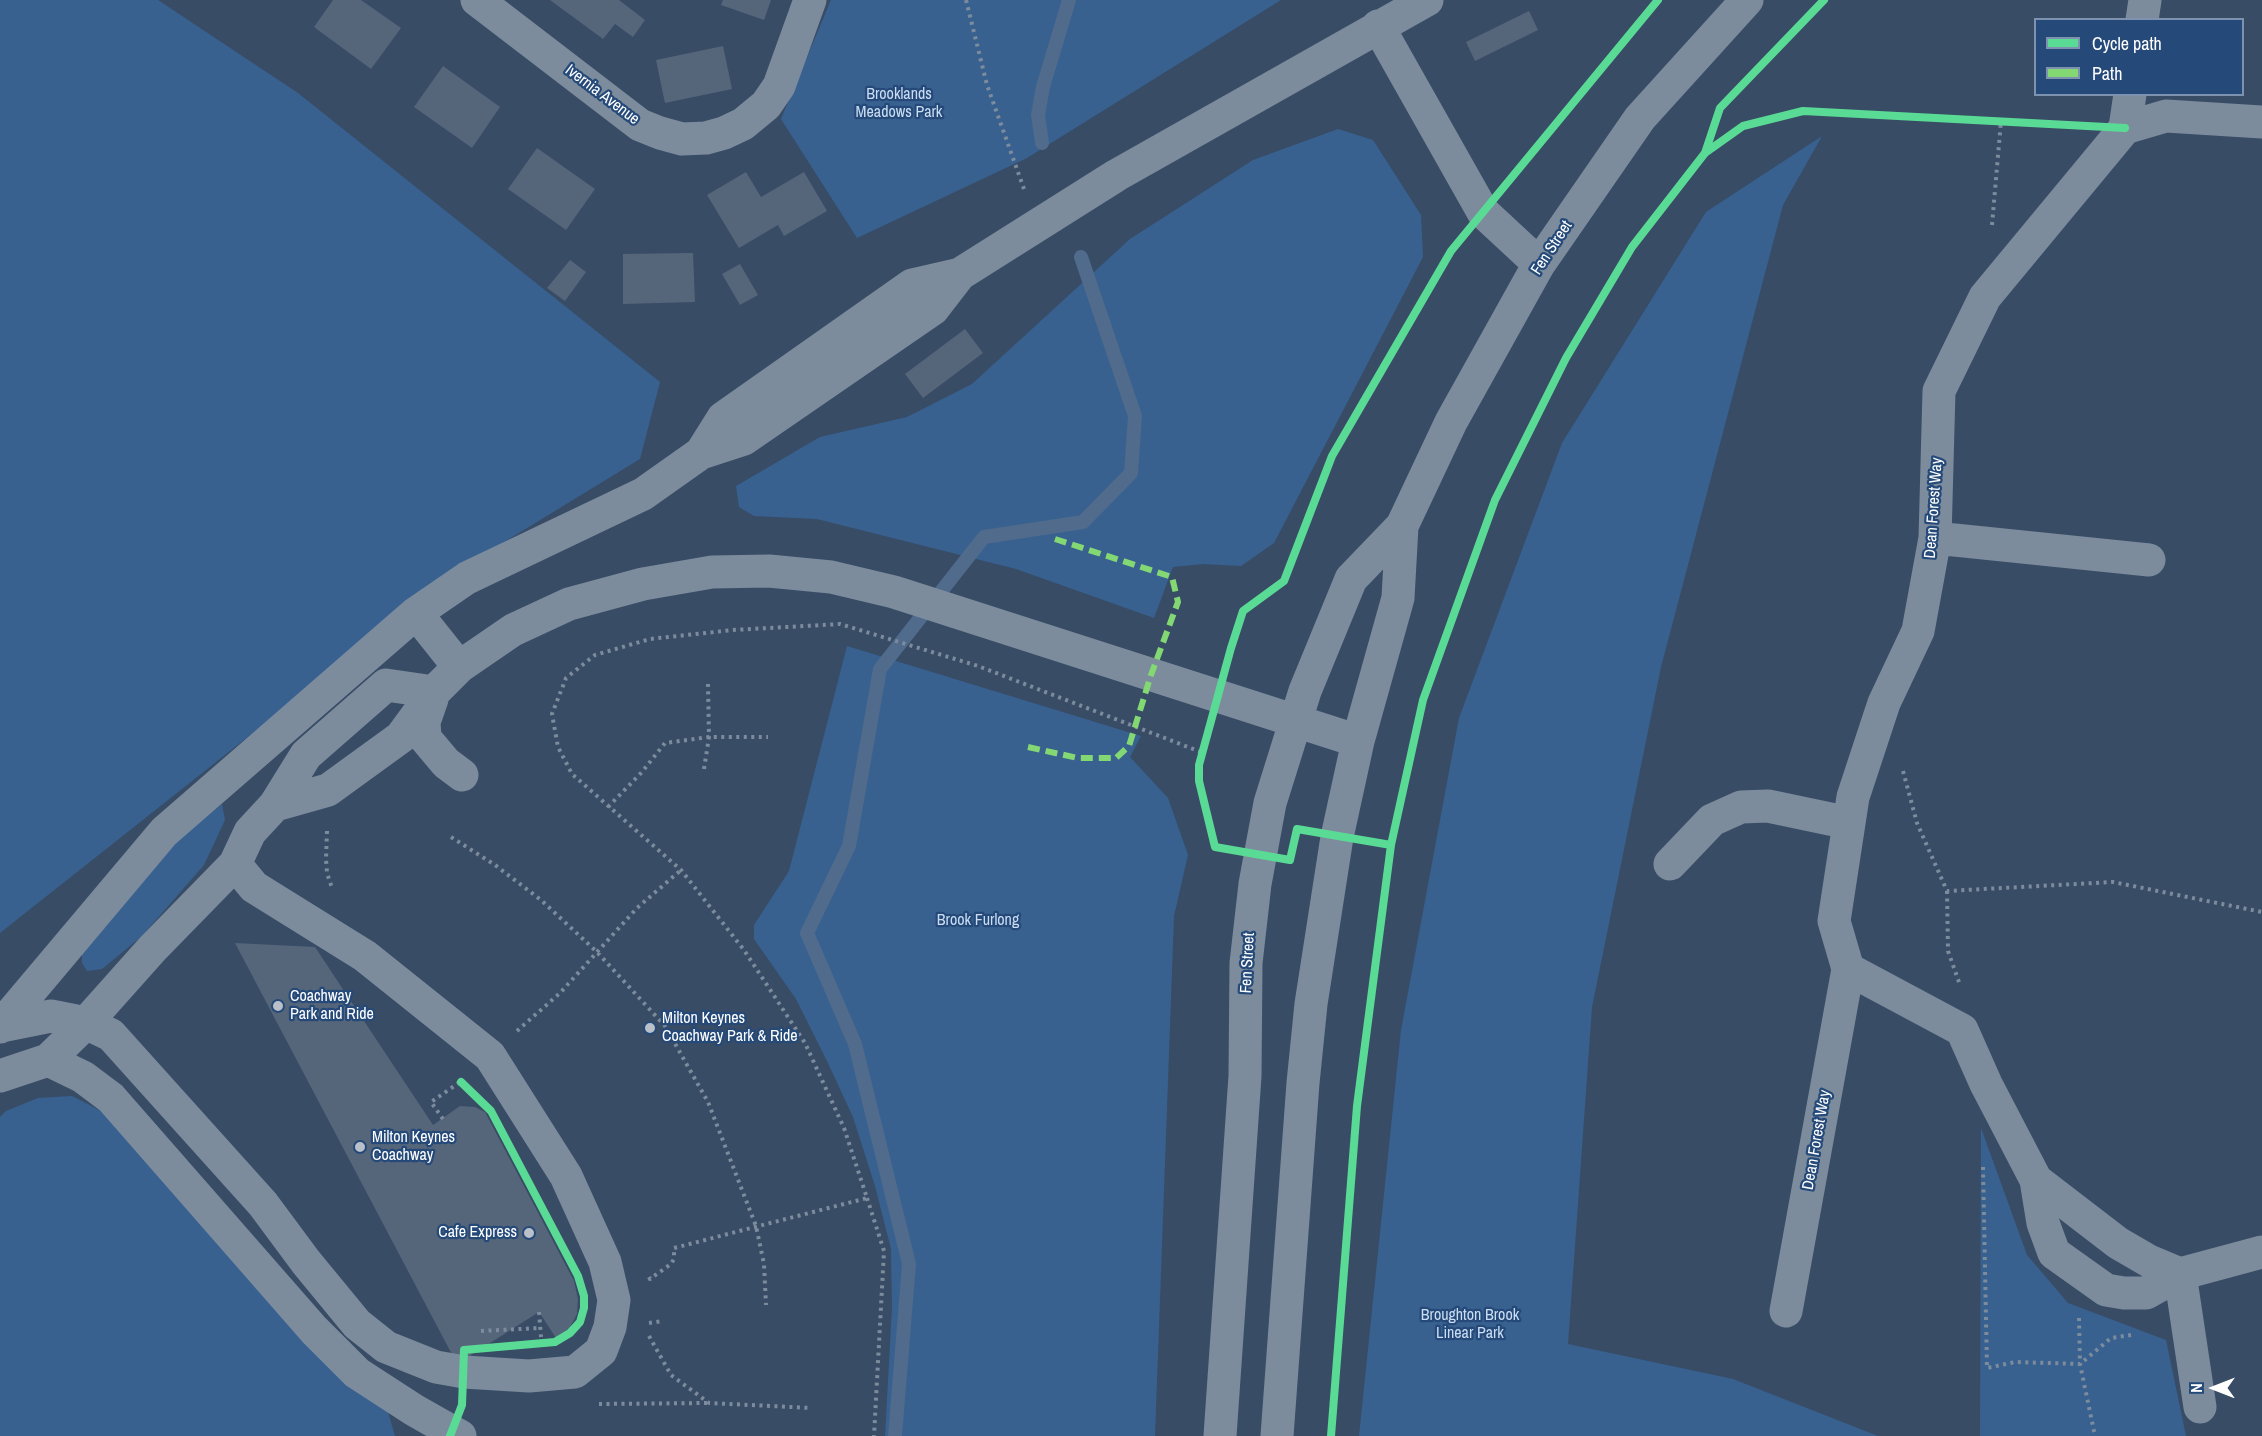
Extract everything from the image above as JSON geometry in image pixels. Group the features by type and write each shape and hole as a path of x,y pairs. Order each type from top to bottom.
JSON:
{"street":[{"name":"Ivernia Avenue","path":"485,2 640,125 682,139 706,138 724,133 743,124 766,105 779,86 810,0"},
{"path":"0,1027 164,832 416,613 466,578 643,494 701,453 723,418 912,285 960,274 1117,175 1427,0"},
{"name":"Fen Street","path":"1220,1436 1245,1076 1246,963 1255,884 1268,813 1295,721 1351,579 1402,526 1451,422 1539,264 1640,117 1747,0"},
{"path":"2142,18 2145,0"},
{"path":"1378,26 1483,212 1539,264"},
{"path":"2130,96 2125,128 2166,116 2262,122"},
{"name":"Dean Forest Way","path":"1786,1311 1848,969 1834,921 1853,797 1884,704 1918,631 1935,538 1939,391 1985,297 2125,128"},
{"name":"Fen Street","path":"1277,1436 1311,1004 1337,837 1358,741 1398,598 1402,526"},
{"path":"1935,538 2149,560"},
{"path":"275,805 328,790 337,784 401,736 434,692 459,667 513,630 569,604 643,584 712,572 769,571 831,577 894,592 1358,741"},
{"path":"416,613 459,667"},
{"path":"0,1077 48,1060 86,1023 152,949 235,864 250,832 275,805 306,755 386,685 434,692"},
{"path":"434,692 424,722 425,738 446,763 462,775"},
{"path":"1670,864 1712,820 1741,807 1768,806 1849,823"},
{"path":"0,1027 51,1016 86,1023 111,1035 262,1204 357,1324 386,1347 436,1367 464,1372 530,1376 575,1372 601,1351 610,1327 614,1300 605,1262 566,1176 490,1056 365,956 254,887 235,864"},
{"path":"1848,969 1962,1030 1986,1084 2036,1180 2043,1223 2054,1253 2086,1277 2106,1290 2146,1293 2180,1274 2262,1252"},
{"path":"48,1060 83,1077 111,1098 314,1330 357,1373 459,1436"},
{"path":"2036,1180 2118,1243 2149,1261 2180,1274"},
{"path":"2180,1274 2200,1407"}],"path":[{"path":"966,0 987,85 1038,226"},
{"path":"1989,121 2012,122"},
{"path":"1992,227 2001,122"},
{"path":"874,1436 884,1251 844,1128 805,1043 744,950 681,870 572,774 558,747 552,714 566,678 595,655 650,639 733,630 840,624 978,666 1200,755 1217,696"},
{"path":"704,769 709,736 708,684"},
{"path":"608,807 666,743 709,736 768,736"},
{"path":"1902,768 1917,823 1947,891 1948,951 1963,995 1962,1030"},
{"path":"329,824 326,835 326,859 327,873 333,893"},
{"path":"452,837 495,865 541,900 597,952 665,1026 708,1102 756,1226 764,1264 766,1305"},
{"path":"443,1119 431,1102 461,1082 560,993 637,908 681,870"},
{"path":"1947,891 2113,882 2262,912"},
{"path":"461,1082 468,1089"},
{"path":"2009,1128 1983,1154 1987,1368 2015,1362 2080,1364 2111,1338 2188,1325"},
{"path":"650,1279 674,1259 674,1248 867,1198"},
{"path":"646,1269 650,1279 649,1290"},
{"path":"2086,1277 2079,1300 2080,1364 2095,1436"},
{"path":"531,1344 545,1343 540,1328 539,1312"},
{"path":"649,1312 648,1335 670,1375 709,1403 811,1408"},
{"path":"648,1323 663,1321"},
{"path":"516,1330 540,1328"}],"green space":[{"path":"0,0 158,0 298,93 660,382 640,459 460,569 0,933"},
{"name":"Brooklands Meadows Park","path":"831,0 1281,0 1027,158 857,238 781,119"},
{"path":"1338,129 1373,140 1421,215 1423,257 1274,543 1241,566 1203,564 1173,567 1154,618 1016,569 817,519 754,516 739,507 736,486 820,437 907,417 972,384 1130,239 1253,160"},
{"name":"Broughton Brook Linear Park","path":"1822,136 1783,205 1661,667 1592,1007 1568,1344 1733,1379 1878,1436 1359,1436 1401,1030 1459,718 1562,443 1706,212"},
{"name":"Brook Furlong","path":"847,646 1141,736 1130,757 1168,798 1188,855 1174,916 1155,1436 885,1436 892,1307 891,1249 875,1186 853,1117 827,1061 796,999 754,939 754,925 789,871"},
{"path":"222,804 225,820 204,865 142,936 102,969 87,971 82,963 82,954 178,840"},
{"path":"72,1096 109,1115 388,1412 395,1436 0,1436 0,1117 6,1111 38,1098"},
{"path":"1981,1128 2027,1255 2068,1303 2166,1340 2186,1436 1980,1436"}],"building":[{"path":"333,0 361,0 401,28 371,69 314,27"},
{"path":"550,0 619,0 645,20 633,37 615,24 603,39"},
{"path":"723,0 771,0 764,20 721,5"},
{"path":"1529,11 1538,30 1475,61 1466,42"},
{"path":"723,46 732,89 665,103 656,60"},
{"path":"443,66 500,107 472,148 414,107"},
{"path":"537,148 595,189 566,230 508,189"},
{"path":"746,172 761,197 804,172 827,211 784,236 778,225 739,248 707,195"},
{"path":"693,253 695,302 623,304 623,254"},
{"path":"570,260 586,272 565,301 547,288"},
{"path":"740,264 758,295 740,305 722,274"},
{"path":"965,329 983,353 923,398 905,374"},
{"path":"235,943 315,947 433,1125 460,1106 475,1107 485,1112 574,1281 578,1299 577,1314 569,1329 556,1338 539,1312 457,1364"}],"waterway":[{"path":"1042,143 1038,115 1043,87 1069,0"},
{"path":"895,1436 909,1264 855,1044 807,933 849,846 880,669 984,537 1083,522 1131,473 1135,416 1081,257"}],"marked path":[{"path":"1028,747 1078,758 1116,758 1129,746 1151,675 1178,602 1172,577 1055,539"}],"cycle path":[{"path":"1391,845 1297,829 1290,860 1215,847 1199,781 1199,765 1231,648 1243,611 1284,581 1332,456 1451,251 1658,0"},
{"path":"1705,153 1720,108 1824,0"},
{"path":"1331,1436 1357,1106 1391,845 1423,700 1495,500 1566,358 1632,247 1705,153 1743,126 1803,111 2125,128"},
{"path":"450,1436 462,1405 464,1350 555,1342 570,1333 580,1322 584,1308 584,1296 578,1276 491,1111 461,1082"}],"place":[{"name":"Coachway Park and Ride","path":"278,1006"},
{"name":"Milton Keynes Coachway Park & Ride","path":"650,1028"},
{"name":"Milton Keynes Coachway","path":"360,1147"},
{"name":"Cafe Express","path":"529,1233"}]}
